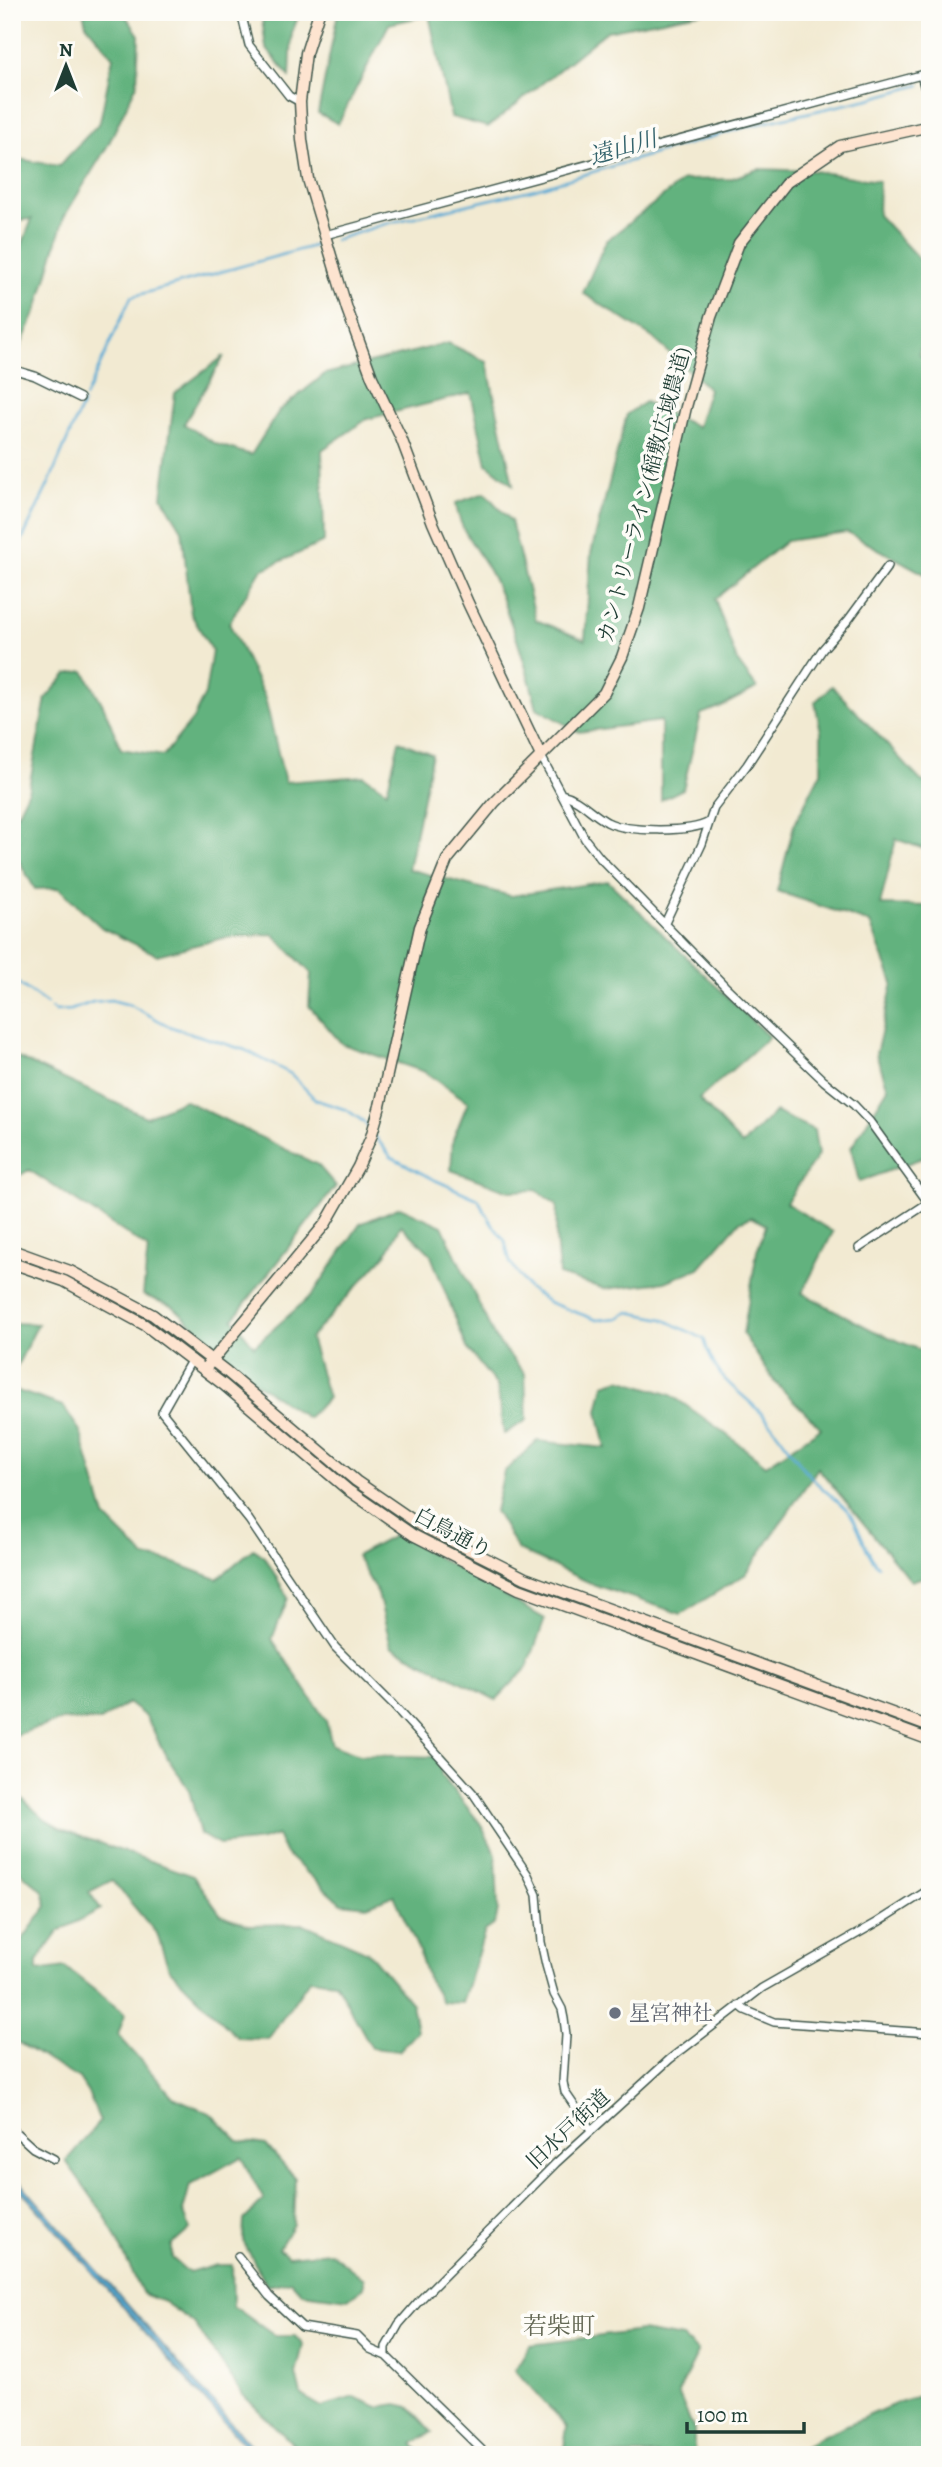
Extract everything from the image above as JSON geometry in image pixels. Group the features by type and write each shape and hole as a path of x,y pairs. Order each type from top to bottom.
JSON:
{"street":[{"path":"241,12 249,45 289,96 300,102"},
{"path":"319,12 306,53 300,102 308,179 347,309 372,377 401,438 433,523 541,755 585,839 600,858 725,986 824,1081 854,1105 870,1122 929,1204 859,1248"},
{"path":"325,235 921,75 930,106"},
{"name":"カントリーライン(稲敷広域農道)","path":"205,1369 335,1209 366,1149 380,1105 420,927 447,860 494,803 604,693 622,657 639,608 711,317 739,243 787,182 840,146 930,126"},
{"path":"12,369 35,376 80,398"},
{"path":"665,923 702,844 714,808 747,765 822,650 849,619 888,565"},
{"path":"561,794 573,796 611,824 685,830 709,822"},
{"name":"白鳥通り","path":"12,1250 70,1271 129,1301 191,1342 356,1481 420,1525 525,1578 930,1727"},
{"name":"白鳥通り","path":"12,1263 92,1294 145,1325 192,1358 348,1490 413,1535 519,1589 930,1740"},
{"path":"192,1358 162,1412 249,1520 335,1647 392,1704 473,1793 528,1875 537,1895 546,1965 564,2019 565,2092 592,2130"},
{"name":"旧水戸街道","path":"386,2356 386,2347 399,2324 419,2301 485,2232 670,2059 762,1987 878,1922 930,1889"},
{"path":"739,2005 774,2022 930,2034"},
{"path":"12,2129 33,2148 54,2159"},
{"path":"238,2256 269,2296 302,2327 357,2336 370,2350 386,2356 487,2455"}],"green space":[{"path":"83,12 123,12 139,35 137,84 108,145 64,217 38,307 12,365 12,270 32,219 12,221 12,158 59,166 100,122 113,57 86,24"},
{"path":"261,12 300,12 292,33 290,77 266,48"},
{"path":"338,12 704,12 607,31 488,127 451,117 429,15 389,24 338,124 318,113"},
{"path":"758,169 814,171 879,181 878,215 930,271 930,313 919,354 930,363 930,577 847,532 786,541 715,599 737,661 757,688 701,714 683,789 661,800 661,721 579,732 537,708 507,611 489,570 462,525 456,503 485,493 511,521 536,620 585,640 591,553 627,414 645,402 697,427 709,389 653,338 583,293 606,241 684,180 730,179"},
{"path":"448,343 487,362 513,485 487,464 471,393 367,419 322,450 324,542 261,570 229,623 265,698 285,782 364,776 387,791 399,741 432,754 408,869 511,896 608,881 769,1037 699,1099 742,1145 775,1112 814,1130 818,1155 786,1203 833,1232 802,1293 872,1330 930,1354 930,1575 911,1581 818,1468 746,1574 681,1614 595,1585 518,1550 495,1511 504,1472 537,1441 606,1448 598,1411 604,1384 620,1379 671,1395 766,1465 821,1428 775,1382 743,1334 757,1251 766,1225 751,1217 739,1222 699,1268 665,1282 605,1289 559,1275 557,1205 536,1190 509,1191 451,1170 453,1139 468,1102 425,1072 342,1044 309,1006 311,973 273,934 223,938 157,955 102,928 59,888 35,889 12,849 12,807 17,814 28,792 46,698 67,674 84,671 103,705 121,749 163,756 193,719 205,694 212,651 191,614 182,530 162,497 175,393 224,356 184,424 216,444 251,455 279,411 325,374"},
{"path":"832,686 921,781 930,784 930,851 896,839 880,905 930,906 930,1155 859,1182 851,1148 888,1088 876,1054 893,983 870,923 777,891 794,825 821,772 821,732 815,702"},
{"path":"12,1055 146,1117 184,1100 318,1165 336,1186 233,1319 254,1346 312,1295 360,1224 400,1207 442,1226 495,1338 525,1374 527,1420 504,1434 497,1386 467,1348 430,1253 401,1225 387,1253 310,1338 328,1398 307,1418 246,1376 174,1307 143,1295 148,1248 29,1170 12,1180"},
{"path":"12,1323 38,1324 12,1376"},
{"path":"12,1389 63,1406 80,1431 105,1517 145,1557 172,1562 217,1579 253,1549 265,1557 288,1598 272,1639 326,1721 332,1745 359,1755 440,1757 441,1775 480,1823 496,1855 498,1910 495,1924 485,1931 462,2003 442,2002 427,1977 419,1951 394,1895 367,1906 341,1903 285,1853 277,1835 262,1840 219,1845 200,1834 189,1790 165,1754 146,1717 128,1703 100,1721 63,1720 12,1736"},
{"path":"397,1534 545,1619 527,1668 496,1700 391,1646 378,1594 356,1556"},
{"path":"12,1789 44,1819 65,1831 193,1876 221,1915 249,1925 304,1924 368,1952 412,2004 417,2031 399,2051 372,2048 335,1982 310,1979 268,2039 238,2038 169,1969 157,1934 112,1880 89,1892 101,1909 59,1931 37,1961 37,1971 65,1967 125,2014 118,2035 173,2097 210,2113 238,2141 266,2145 295,2178 293,2224 279,2248 288,2256 330,2252 364,2279 364,2287 348,2299 302,2293 291,2281 267,2286 243,2241 244,2220 264,2200 241,2157 190,2185 183,2211 190,2229 172,2245 172,2258 189,2273 217,2265 232,2265 233,2306 275,2336 295,2336 303,2345 296,2374 301,2395 322,2407 354,2397 378,2407 397,2404 409,2407 432,2432 413,2444 423,2455 304,2455 243,2395 194,2323 164,2302 143,2294 104,2214 66,2161 100,2121 88,2093 79,2079 17,2042 17,2031 12,2025 12,1931 22,1940 47,1906 43,1891 12,1865"},
{"path":"641,2331 683,2338 698,2352 678,2393 694,2430 694,2455 563,2455 567,2427 515,2370 530,2345"},
{"path":"930,2393 930,2455 791,2455 822,2436 902,2401"}],"water":[{"path":"12,2173 259,2455 253,2455 12,2180"}],"waterway":[{"name":"遠山川","path":"335,240 385,224 535,189 749,126 920,85"},
{"name":"遠山川","path":"85,398 131,297 317,245"},
{"name":"遠山川","path":"12,561 83,403"},
{"path":"12,979 47,1004"},
{"path":"51,1008 55,1011 71,1010 93,1002 111,1000 130,1005 171,1027 245,1050 291,1074 316,1100 347,1110 370,1130"},
{"path":"374,1135 391,1157 478,1199 505,1241 510,1262 528,1288 548,1302 597,1320 618,1318 629,1312 663,1319 704,1339 723,1378 759,1410 812,1478 851,1515 869,1554 878,1566"}],"place":[{"name":"星宮神社","path":"615,2013"}],"district":[{"name":"若柴町","path":"559,2326"}]}
